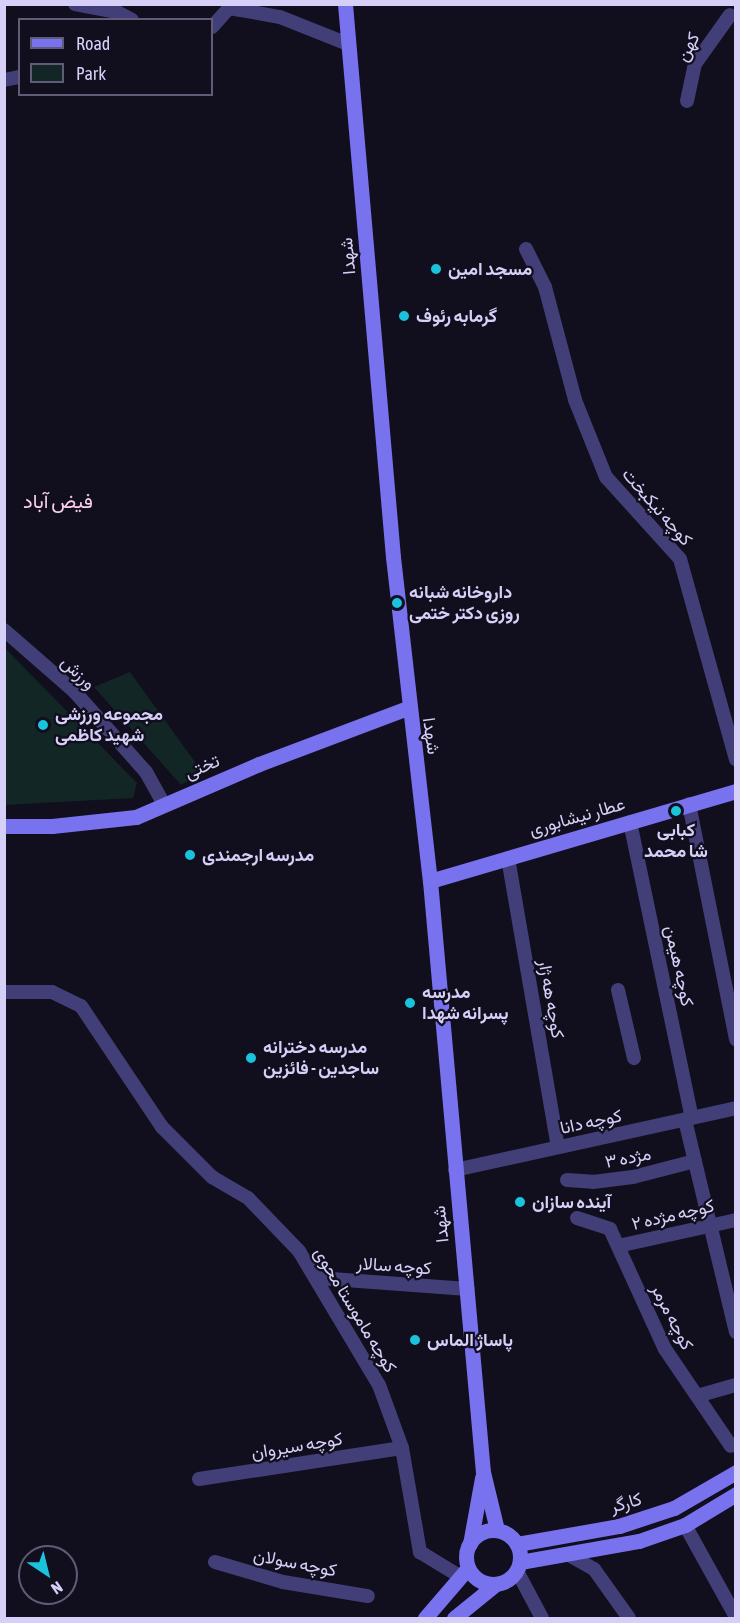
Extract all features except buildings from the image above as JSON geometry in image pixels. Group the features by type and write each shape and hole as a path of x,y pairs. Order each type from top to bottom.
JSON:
{"main road":[{"name":"شهدا","path":"345,4 407,708 430,880 483,1472"},
{"name":"تختی","path":"4,826 52,826 136,818 259,764 407,708"},
{"name":"عطار نیشابوری","path":"430,880 735,791"},
{"path":"483,1472 497,1530 517,1544 519,1566"},
{"path":"425,1618 465,1573 466,1556 483,1472"},
{"name":"کارگر","path":"517,1544 619,1526 663,1512 735,1472"},
{"path":"454,1618 519,1566 567,1554 639,1541 685,1525 735,1494"},
{"path":"470,1544 485,1532 497,1530"},
{"path":"465,1573 483,1582 496,1584"}],"street":[{"path":"75,4 117,12 128,18"},
{"path":"213,26 229,9 280,17 348,44"},
{"name":"کهن","path":"687,101 695,64 730,15"},
{"name":"کوچه نیکبخت","path":"526,249 545,287 575,400 606,477 680,559 730,724 735,759"},
{"name":"ورزش","path":"4,630 74,691 146,772 164,804"},
{"path":"689,804 735,1039"},
{"name":"کوچه هیمن","path":"630,822 689,1119 695,1161 735,1332"},
{"name":"کوچه هه ژار","path":"508,858 558,1148"},
{"path":"618,990 634,1059"},
{"name":"کوچه ماموستا محوی","path":"4,992 52,992 81,1006 162,1127 201,1168 248,1198 280,1228 318,1278 379,1385 402,1448 415,1541 427,1558 465,1573"},
{"name":"کوچه دانا","path":"455,1170 735,1108"},
{"name":"مژده ۳","path":"567,1180 593,1182 633,1177 695,1161"},
{"name":"کوچه مرمر","path":"577,1218 610,1229 665,1349 731,1446"},
{"name":"کوچه مژده ۲","path":"618,1246 735,1220"},
{"name":"کوچه سالار","path":"318,1278 468,1289"},
{"path":"697,1396 735,1385"},
{"name":"کوچه سیروان","path":"199,1479 402,1448"},
{"path":"685,1525 735,1617"},
{"path":"567,1554 594,1569 626,1618"},
{"name":"کوچه سولان","path":"215,1562 283,1582 368,1596"},
{"path":"519,1566 542,1618"}],"green space":[{"name":"مجموعه ورزشی شهید کاظمی","path":"5,648 137,783 133,798 5,805"},
{"path":"130,672 203,773 181,785 94,687"}],"place":[{"name":"مسجد امین","path":"436,269"},
{"name":"گرمابه رئوف","path":"404,316"},
{"name":"داروخانه شبانه روزی دکتر ختمی","path":"397,603"},
{"name":"مجموعه ورزشی شهید کاظمی","path":"43,725"},
{"name":"کبابی شا محمد","path":"676,811"},
{"name":"مدرسه ارجمندی","path":"190,855"},
{"name":"مدرسه پسرانه شهدا","path":"410,1003"},
{"name":"مدرسه دخترانه ساجدین - فائزین","path":"251,1058"},
{"name":"آینده سازان","path":"520,1202"},
{"name":"پاساژ الماس","path":"415,1340"}],"district":[{"name":"فیض آباد","path":"58,500"}]}
